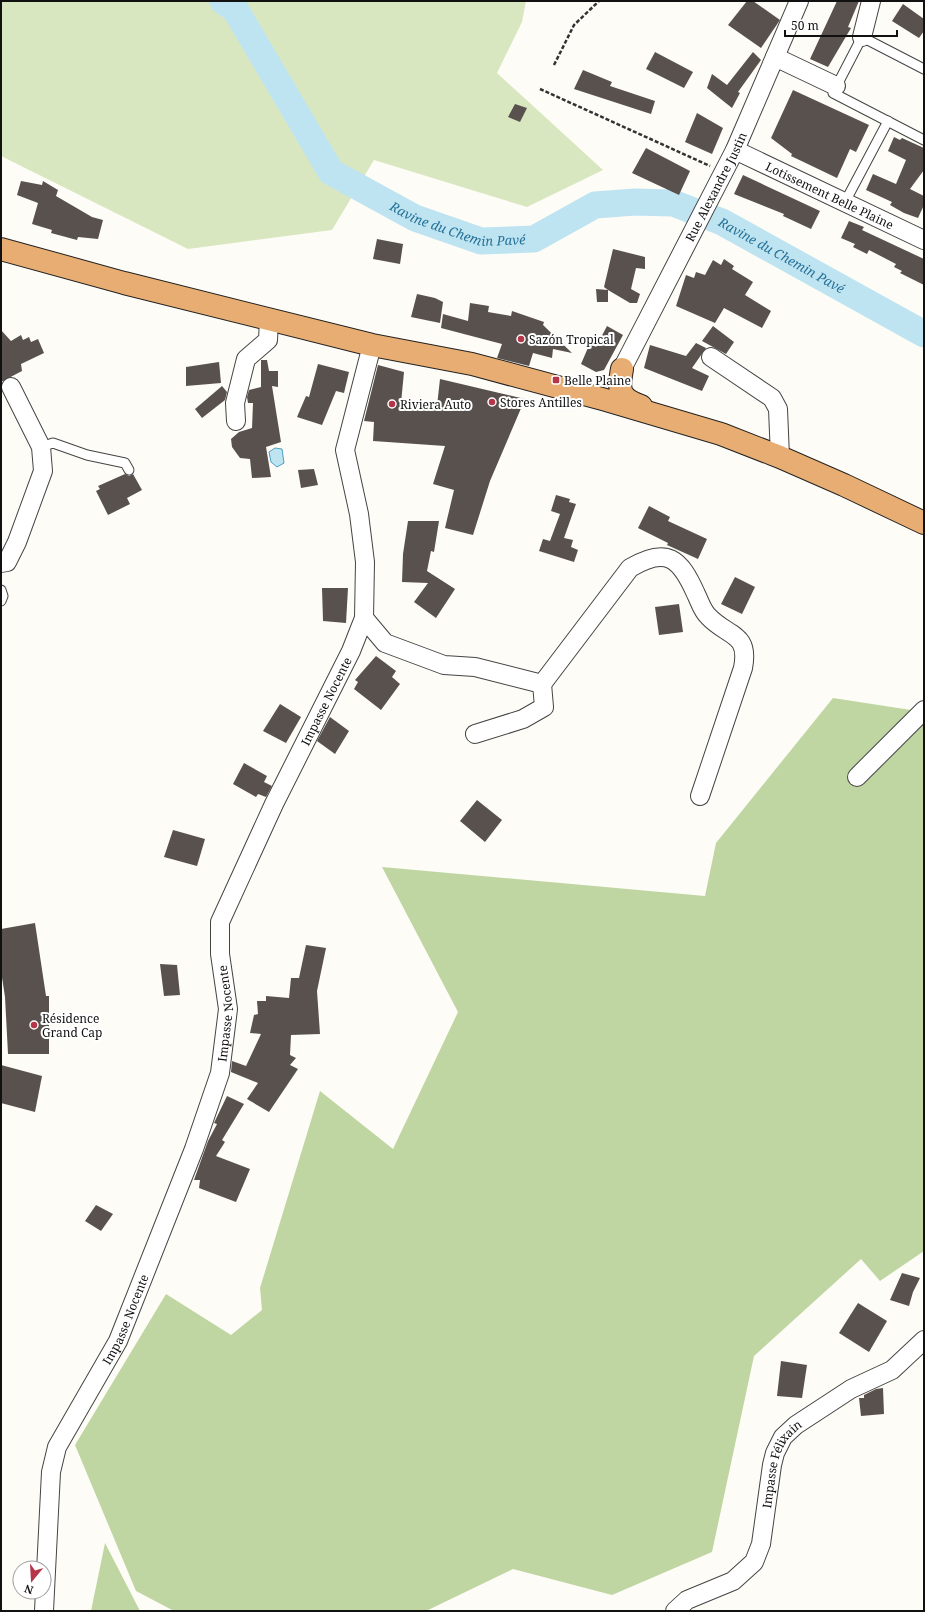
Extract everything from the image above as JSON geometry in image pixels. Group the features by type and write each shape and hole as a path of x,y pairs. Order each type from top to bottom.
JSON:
{"highway":[{"path":"1,249 124,283 372,345 472,364 721,434 780,457 844,485 924,523"},
{"path":"414,352 603,406 744,450 845,494 924,532"},
{"path":"561,388 569,385 586,389 605,390 610,387 622,368"},
{"path":"622,368 619,384 624,398 630,402 678,417 682,423"}],"street":[{"name":"Rue Alexandre Justin","path":"622,368 735,150 799,1"},
{"path":"862,37 871,1"},
{"path":"775,57 836,86"},
{"name":"Lotissement Belle Plaine","path":"735,150 924,240"},
{"path":"236,421 235,403 246,359 268,340 269,319"},
{"name":"Impasse Nocente","path":"44,1611 51,1472 57,1447 118,1341 194,1149 220,1073 228,1009 220,954 220,922 274,804 351,651 364,618 365,562 359,514 345,450 372,345"},
{"path":"711,357 772,398 778,409 780,457"},
{"path":"1,563 7,562 17,542 43,471 41,447 11,387"},
{"path":"475,734 523,719 544,707 542,684 630,568 647,558 662,556 676,562 689,578 708,616 742,642 746,656 744,668 700,796"},
{"path":"364,618 385,643 444,665 475,667 542,684"},
{"path":"857,777 924,710"},
{"name":"Impasse Félixain","path":"676,1611 687,1600 733,1581 754,1562 761,1544 772,1465 775,1453 783,1437 796,1425 850,1389 892,1370 924,1340"}],"lane":[{"path":"924,69 862,37 833,93 924,140"},
{"path":"846,202 888,121"},
{"path":"41,447 53,443 87,455 124,463 129,470"},
{"path":"1,590 3,596 1,601"}],"path":[{"path":"554,65 574,25 599,1"},
{"path":"540,89 723,172"}],"green space":[{"path":"1,1 526,1 522,22 497,73 603,170 527,207 374,160 332,230 188,249 1,156"},
{"path":"833,698 924,712 924,1251 880,1281 861,1259 754,1356 712,1552 612,1595 513,1569 426,1611 174,1611 136,1591 75,1445 166,1294 231,1335 262,1310 260,1288 320,1091 393,1149 458,1012 382,867 705,896 716,843"},
{"path":"105,1543 140,1611 91,1611"}],"water":[{"path":"275,448 282,449 284,463 277,467 271,462 269,452"}],"building":[{"path":"747,1 753,1 780,20 761,48 728,25"},
{"path":"837,1 859,1 848,27 851,28 828,67 810,59"},
{"path":"903,4 924,19 924,31 919,38 892,21"},
{"path":"655,52 693,72 684,88 646,69"},
{"path":"753,52 761,60 738,92 740,93 732,108 707,88 712,74 727,85"},
{"path":"583,70 612,82 610,86 655,101 651,114 574,89"},
{"path":"793,90 869,125 856,152 850,149 837,178 791,156 792,154 771,138"},
{"path":"515,104 527,108 520,122 508,117"},
{"path":"697,113 723,128 712,154 685,142"},
{"path":"894,137 900,140 902,138 924,148 924,170 910,189 924,196 924,205 918,218 904,213 890,205 892,202 866,190 873,174 896,184 906,160 888,151"},
{"path":"646,148 690,171 679,195 632,173"},
{"path":"743,175 820,211 811,229 783,216 784,214 734,194"},
{"path":"21,181 42,185 43,181 58,190 56,196 92,217 103,220 98,239 78,237 77,240 51,233 52,230 32,224 38,203 17,195"},
{"path":"849,221 864,227 862,230 924,259 924,285 900,273 902,271 894,267 896,264 869,250 867,254 853,247 855,244 841,238"},
{"path":"377,239 403,244 400,264 373,259"},
{"path":"613,249 645,257 645,269 636,268 631,289 640,294 637,303 630,303 604,287"},
{"path":"724,259 734,266 732,269 753,282 745,295 771,311 762,328 724,308 715,323 676,306 686,275 694,278 696,272 705,275 713,260 721,265"},
{"path":"596,289 608,290 608,302 597,302"},
{"path":"417,294 435,298 443,302 440,323 411,317"},
{"path":"470,303 489,306 488,312 511,316 512,311 544,322 543,325 572,353 553,349 552,358 533,353 529,366 497,358 502,344 441,328 443,314 468,321"},
{"path":"607,326 623,335 604,370 596,372 581,364 590,343 596,347"},
{"path":"713,326 734,342 726,354 702,341"},
{"path":"1,330 11,341 21,335 23,340 29,337 31,342 38,339 44,353 21,364 22,371 1,382"},
{"path":"696,343 706,348 692,368 709,376 702,391 644,368 650,345 686,356"},
{"path":"261,360 267,360 269,371 278,371 278,387 272,386 281,442 266,447 271,477 252,478 250,459 240,458 232,447 231,439 239,432 252,428 253,403 248,403 247,397 249,390 261,387"},
{"path":"219,362 221,383 186,386 186,367"},
{"path":"318,364 349,372 344,393 336,391 322,425 297,417 306,396 309,397"},
{"path":"378,365 404,372 401,403 437,406 440,379 525,399 490,481 473,535 445,528 454,490 433,484 445,446 373,441 374,422 364,421"},
{"path":"222,386 227,392 225,400 202,418 195,409"},
{"path":"314,469 318,485 301,488 298,470"},
{"path":"125,474 129,476 133,474 142,490 127,498 130,504 108,515 96,491 100,489 98,486"},
{"path":"556,495 570,499 569,502 576,504 564,538 573,540 571,547 578,550 574,562 539,551 543,539 550,541 560,514 551,511"},
{"path":"649,506 670,517 668,521 707,539 698,559 667,545 668,543 638,528"},
{"path":"408,521 439,521 434,552 431,551 427,571 455,589 436,618 414,602 428,583 402,582 403,554"},
{"path":"735,577 755,587 742,614 721,604"},
{"path":"322,588 348,588 346,623 323,621"},
{"path":"679,604 683,632 659,635 655,607"},
{"path":"376,656 396,671 392,677 400,684 381,710 354,689 358,682 355,680"},
{"path":"280,704 301,717 286,743 263,731"},
{"path":"330,717 349,731 335,754 317,741"},
{"path":"244,763 267,776 264,782 272,786 266,797 258,794 256,797 233,784"},
{"path":"477,800 502,820 485,842 460,821"},
{"path":"173,830 205,839 197,866 164,857"},
{"path":"35,923 46,996 49,996 49,1054 8,1054 5,997 1,971 1,929"},
{"path":"306,945 326,948 317,991 320,1034 291,1035 290,1055 296,1058 290,1065 298,1069 269,1112 247,1099 258,1083 231,1072 232,1061 246,1066 261,1034 250,1033 254,1015 258,1014 257,1001 266,1001 266,996 289,998 291,978 299,978"},
{"path":"160,964 177,965 180,995 164,996"},
{"name":"Résidence Grand Cap","path":"1,1065 42,1076 35,1112 1,1103"},
{"path":"227,1096 244,1104 222,1140 225,1142 216,1156 250,1169 236,1202 199,1188 200,1180 194,1180 208,1141 217,1124 214,1123"},
{"path":"96,1205 113,1214 101,1231 85,1221"},
{"path":"902,1273 920,1278 913,1292 909,1306 890,1300"},
{"path":"858,1303 887,1321 869,1352 839,1333"},
{"path":"781,1361 807,1365 802,1398 777,1396"},
{"path":"883,1388 884,1414 861,1416 859,1398 864,1398 864,1395 876,1389"}],"waterway":[{"name":"Ravine du Chemin Pavé","path":"223,1 235,9 331,172 415,218 481,241 534,239 595,205 635,202 673,203 722,222 924,334"}],"place":[{"name":"Sazón Tropical","path":"521,339"},
{"name":"Belle Plaine","path":"556,380"},
{"name":"Stores Antilles","path":"492,402"},
{"name":"Riviera Auto","path":"392,404"},
{"name":"Résidence Grand Cap","path":"34,1025"}]}
